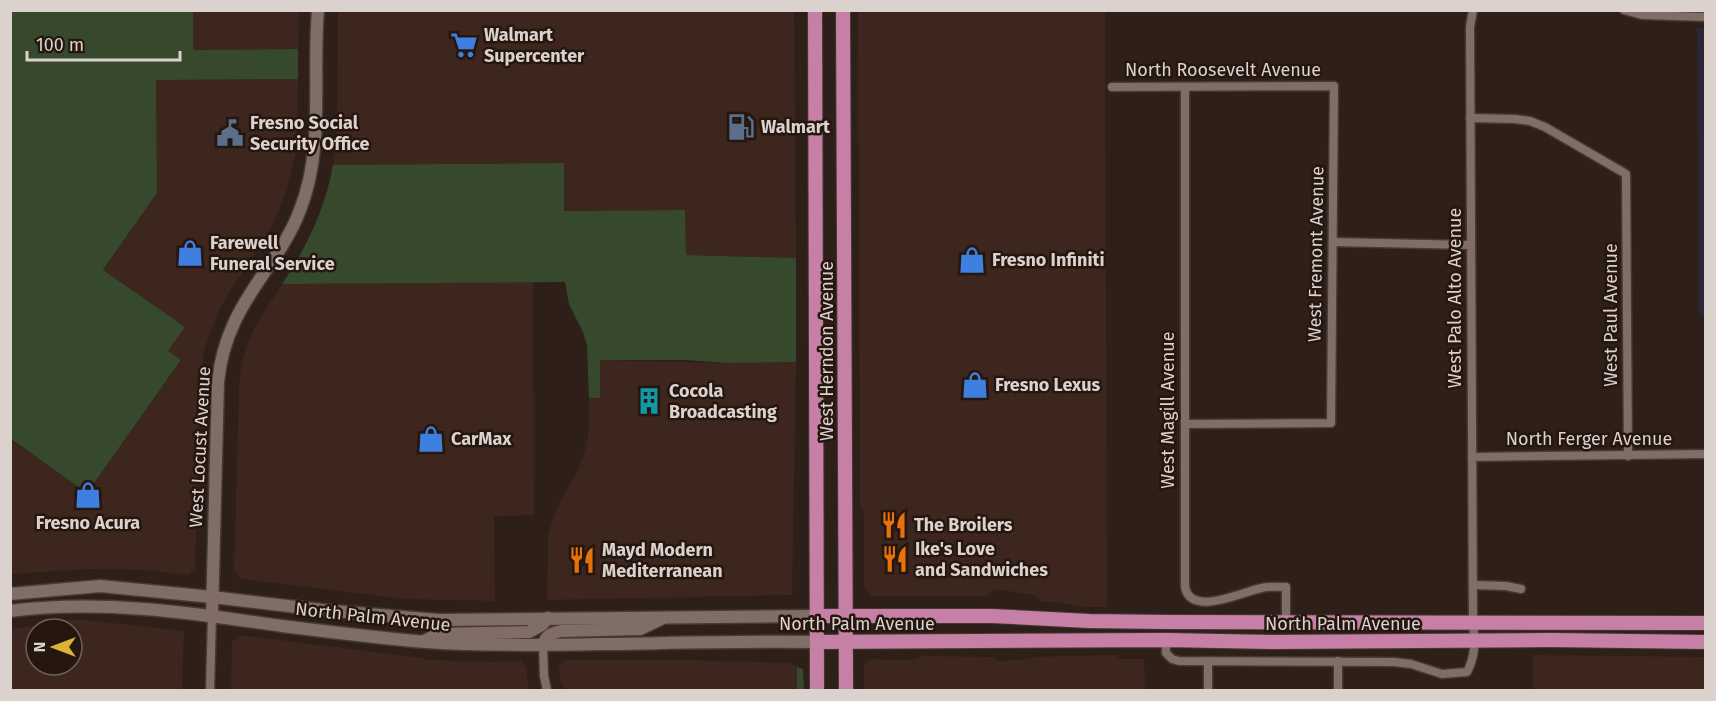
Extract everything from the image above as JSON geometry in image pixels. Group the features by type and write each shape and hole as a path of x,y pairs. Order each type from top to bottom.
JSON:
{"main road":[{"name":"West Locust Avenue","path":"212,615 220,367 235,320 292,228 308,184 314,156 316,129 318,10"},
{"name":"West Herndon Avenue","path":"815,10 817,690"},
{"name":"West Herndon Avenue","path":"843,10 846,690"},
{"name":"North Palm Avenue","path":"10,594 100,586 438,620 667,616 992,616 1089,621 1286,623 1706,623"},
{"name":"North Palm Avenue","path":"10,611 92,607 212,615 284,626 460,644 1131,640 1706,642"},
{"path":"543,645 546,637 554,632 640,629 667,616"},
{"path":"423,641 438,634 529,632 542,625 548,618"},
{"path":"1131,640 1133,636 1143,631 1226,631 1286,623"},
{"path":"1604,641 1616,633 1706,632"}],"street":[{"name":"West Palo Alto Avenue","path":"1473,10 1470,27 1470,118 1473,623 1476,642"},
{"path":"1624,10 1642,15 1706,17"},
{"name":"North Roosevelt Avenue","path":"1112,87 1334,86"},
{"name":"West Fremont Avenue","path":"1185,424 1331,423 1334,86"},
{"name":"West Magill Avenue","path":"1185,87 1186,594 1196,600 1220,601 1263,587 1286,588 1286,623"},
{"name":"West Paul Avenue","path":"1470,118 1530,121 1545,127 1626,174 1628,456"},
{"path":"1333,242 1471,245"},
{"name":"North Ferger Avenue","path":"1472,457 1706,454"},
{"path":"1473,585 1498,585 1521,589"},
{"name":"West Locust Avenue","path":"210,690 212,615"},
{"path":"1166,640 1166,653 1172,659 1179,661 1394,662 1411,664 1442,674 1467,672 1472,662 1476,642"},
{"path":"543,645 546,690"},
{"path":"1208,660 1208,690"},
{"path":"1338,661 1338,690"}],"shaded area":[{"path":"193,11 299,11 298,49 193,50"},
{"path":"338,11 794,11 796,258 686,255 685,210 564,211 563,163 333,165 337,128"},
{"path":"858,11 1105,11 1107,607 1081,607 1059,602 1042,602 1034,595 994,589 987,596 872,596 864,587 864,513 860,504"},
{"path":"1697,28 1706,28 1705,315 1699,315"},
{"path":"298,79 297,143 286,192 272,227 217,314 204,351 200,386 195,569 188,575 147,570 89,569 11,574 10,439 87,493 181,361 168,351 184,327 103,271 157,193 156,80"},
{"path":"533,282 534,515 494,516 495,601 406,599 241,579 234,571 241,367 255,326 282,284"},
{"path":"600,360 796,362 792,595 547,600 548,534 558,506 579,468 585,451 589,431 589,398 600,398"},
{"path":"84,620 184,631 182,690 11,690 11,629 24,627 24,677 84,677"},
{"path":"240,635 428,660 521,661 526,667 529,690 231,690 232,642"},
{"path":"1116,655 1120,659 1144,659 1145,690 864,690 864,664 871,659 914,660 923,656 994,657 999,661 1032,657"},
{"path":"1533,655 1705,657 1705,690 1533,690"},
{"path":"565,660 791,663 797,667 797,690 564,690 560,680 559,666"}],"green space":[{"path":"11,10 193,11 193,50 298,49 298,79 156,80 157,193 103,270 185,327 168,351 181,360 87,493 11,439"},
{"path":"564,163 564,211 685,210 686,255 796,258 796,362 600,360 600,398 589,398 587,346 583,332 569,304 565,282 282,284 314,227 330,181 333,165"},
{"path":"797,667 803,669 804,690 797,690"}],"place":[{"name":"Walmart Supercenter","path":"464,45"},
{"name":"Walmart","path":"741,127"},
{"name":"Fresno Social Security Office","path":"230,133"},
{"name":"Farewell Funeral Service","path":"190,253"},
{"name":"Fresno Infiniti","path":"972,260"},
{"name":"Fresno Lexus","path":"975,385"},
{"name":"Cocola Broadcasting","path":"649,401"},
{"name":"CarMax","path":"431,439"},
{"name":"Fresno Acura","path":"88,495"},
{"name":"The Broilers","path":"894,525"},
{"name":"Ike's Love and Sandwiches","path":"895,559"},
{"name":"Mayd Modern Mediterranean","path":"582,560"}]}
